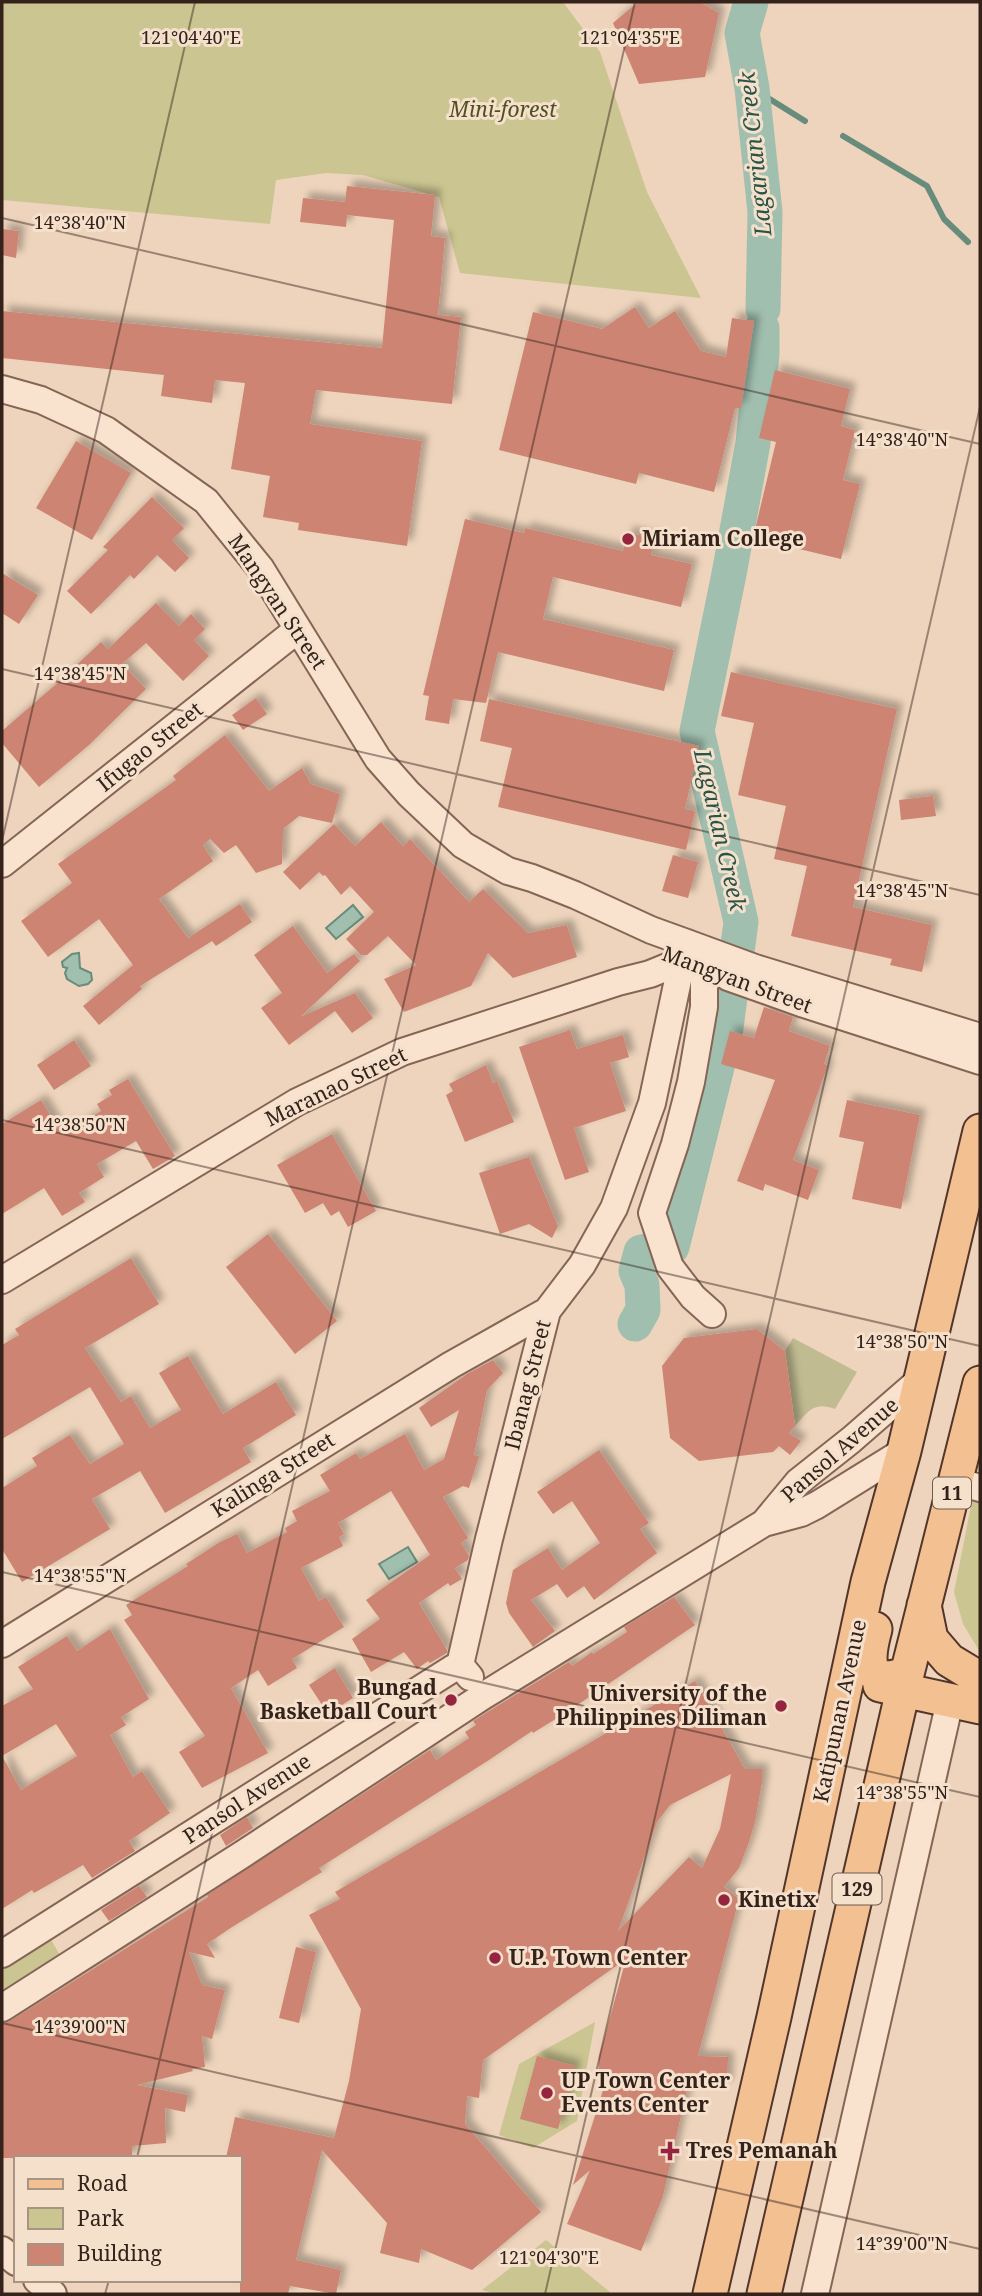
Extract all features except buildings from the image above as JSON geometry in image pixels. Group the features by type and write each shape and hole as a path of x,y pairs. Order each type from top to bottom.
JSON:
{"main road":[{"name":"Katipunan Avenue","path":"710,2294 869,1582 904,1451 980,1131"},
{"path":"954,1245 959,1292 955,1318 869,1655 870,1667 877,1675 905,1681 965,1704"},
{"name":"11","path":"905,1681 924,1604 968,1485 980,1383"},
{"path":"924,1604 931,1639 949,1660 980,1679"},
{"path":"847,1677 905,1681"},
{"name":"129","path":"764,2294 905,1681"},
{"path":"891,1744 919,1720 965,1704"},
{"path":"774,2017 801,2021 824,2034"}],"street":[{"name":"Mangyan Street","path":"2,389 41,400 106,430 206,501 261,569 378,759 409,794 463,845 508,871 575,895 651,930 691,957 804,1004 980,1061"},
{"name":"Ifugao Street","path":"2,864 297,629"},
{"name":"Mangyan Street","path":"691,957 755,968 980,1038"},
{"path":"691,957 704,1007 691,1082 675,1144 652,1213 670,1268 693,1297 712,1314"},
{"name":"Maranao Street","path":"2,1280 297,1102 402,1052 650,974 691,957"},
{"name":"Ibanag Street","path":"460,1665 547,1311 582,1265 614,1208 652,1103 691,957"},
{"name":"Kalinga Street","path":"2,1644 451,1365 547,1311"},
{"name":"Pansol Avenue","path":"764,1523 798,1482 852,1440 920,1380"},
{"name":"Pansol Avenue","path":"2,2008 483,1696 764,1523 801,1513 817,1505 904,1451"},
{"path":"460,1665 483,1696"},
{"name":"Pansol Avenue","path":"2,1954 460,1665"},
{"path":"815,2294 965,1704"},
{"path":"39,2282 53,2294"}],"green space":[{"name":"Mini-forest","path":"4,2 563,2 600,52 647,192 701,298 460,273 439,197 363,175 326,173 276,180 270,224 2,200"},
{"path":"978,1471 980,1652 963,1624 954,1592"},
{"path":"50,1938 64,1962 2,1997 2,1966"},
{"path":"595,2022 577,2121 533,2148 499,2135 519,2064"},
{"path":"546,2240 610,2292 496,2294 482,2290"}],"shaded area":[{"path":"353,905 363,917 336,939 326,928"},
{"path":"79,953 80,968 91,973 92,980 79,986 67,979 67,968 63,967 62,962 72,954"},
{"path":"793,1338 857,1372 835,1409 822,1406 812,1409 795,1426 785,1351"},
{"path":"408,1547 417,1562 389,1579 379,1564"}],"waterway":[{"name":"Lagarian Creek","path":"751,2 742,33 752,88 765,212 763,309"},
{"path":"752,88 805,121"},
{"path":"843,136 927,186 944,219 968,242"},
{"name":"Lagarian Creek","path":"736,959 741,922 697,731 753,443 762,328"},
{"name":"Lagarian Creek","path":"635,1324 643,1310 642,1285 636,1271 641,1252 672,1247 725,1035 731,990"}],"place":[{"name":"Miriam College","path":"628,539"},
{"name":"Bungad Basketball Court","path":"451,1700"},
{"name":"University of the Philippines Diliman","path":"781,1706"},
{"name":"Kinetix","path":"724,1900"},
{"name":"U.P. Town Center","path":"495,1958"},
{"name":"UP Town Center Events Center","path":"547,2093"},
{"name":"Tres Pemanah","path":"670,2151"}]}
